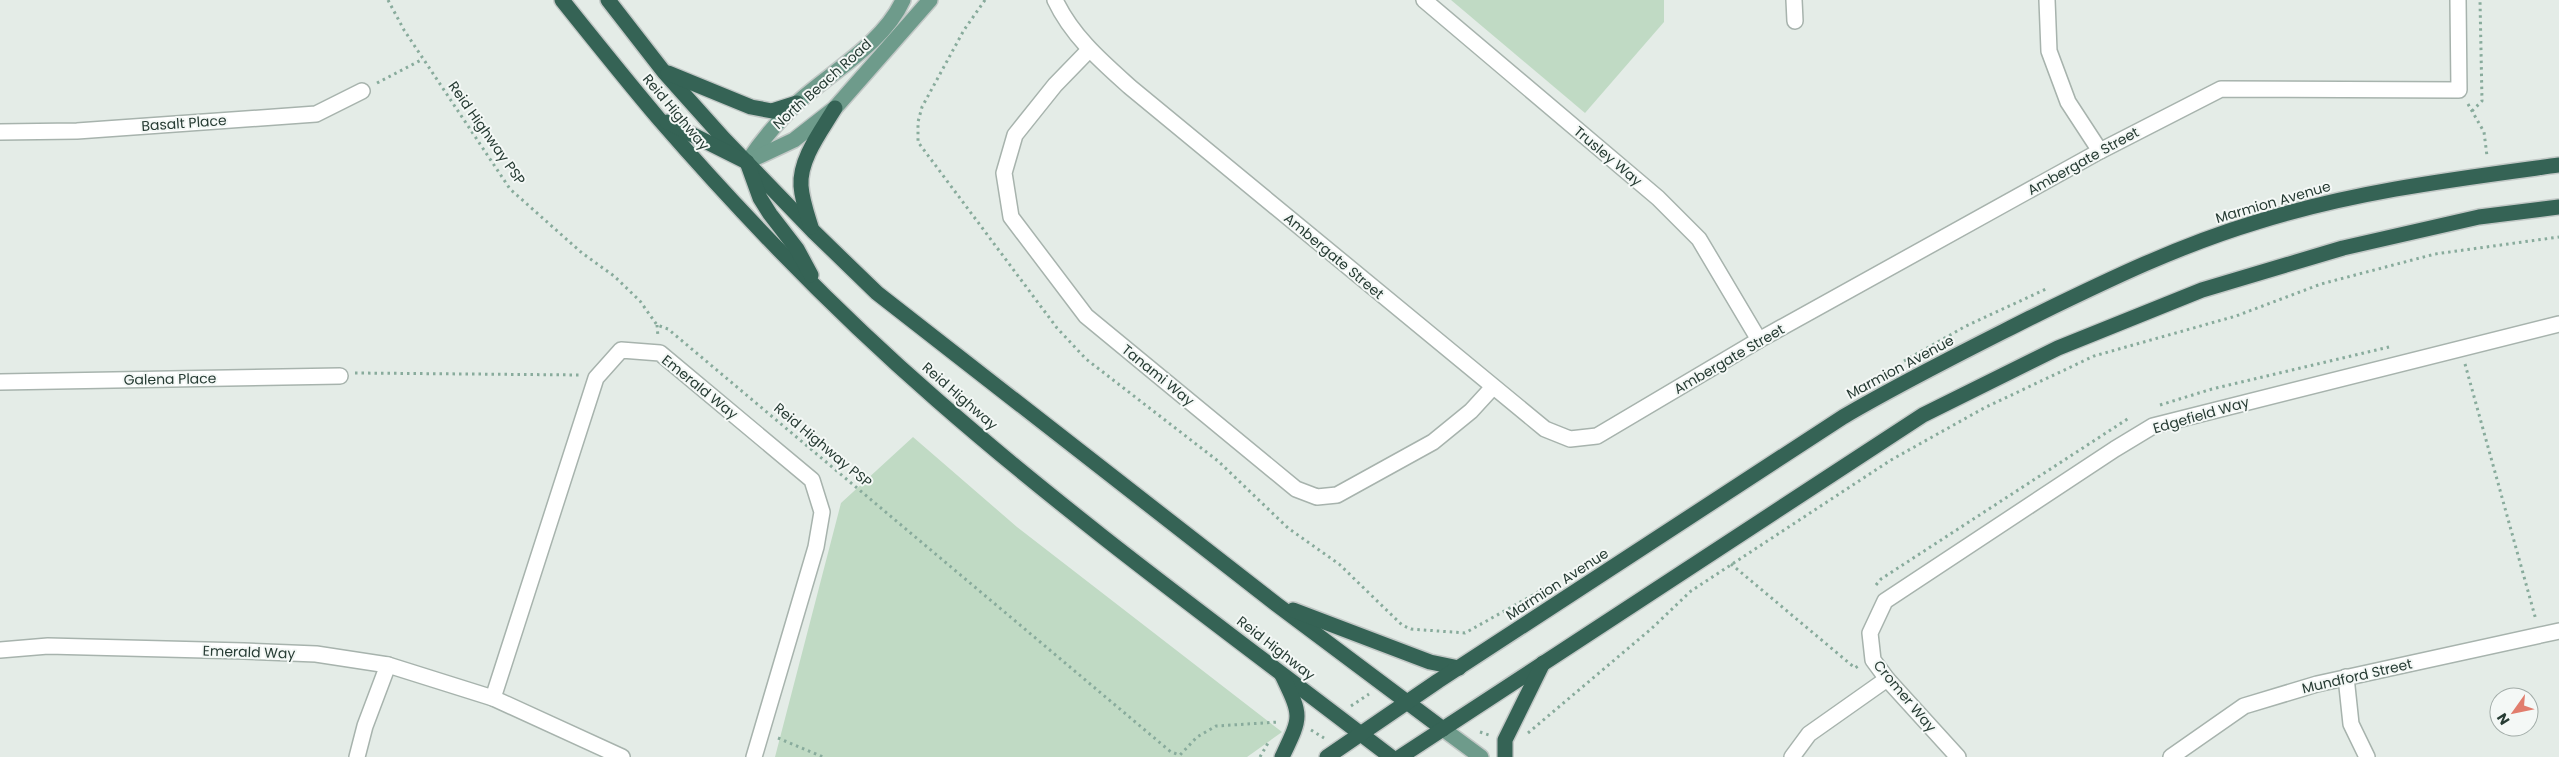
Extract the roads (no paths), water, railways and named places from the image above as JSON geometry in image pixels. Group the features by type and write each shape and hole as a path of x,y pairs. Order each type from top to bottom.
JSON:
{"highway":[{"name":"Reid Highway","path":"562,0 657,117 718,186 820,291 945,407 1052,495 1392,757"},
{"name":"Reid Highway","path":"608,0 664,72 813,231 877,294 1276,604 1442,729"},
{"path":"664,72 751,107 772,111 797,103"},
{"path":"813,231 803,203 800,184 806,160 835,108"},
{"path":"657,117 713,148 747,162 760,198 797,248 820,291"},
{"name":"Marmion Avenue","path":"1327,757 1407,702 1852,412 1903,382 2109,279 2182,247 2257,222 2341,199 2413,184 2559,165"},
{"path":"1400,757 1923,415 2058,348 2202,290 2343,248 2479,217 2559,208"},
{"path":"1276,604 1430,662 1459,668"},
{"path":"1505,757 1505,740 1544,662"},
{"path":"1281,672 1298,708 1297,726 1282,757"}],"main road":[{"name":"North Beach Road","path":"747,162 765,135 797,103 880,32 895,16 903,0"},
{"name":"North Beach Road","path":"747,162 794,140 835,108 930,0"},
{"path":"1442,729 1481,757"}],"street":[{"name":"Ambergate Street","path":"1054,0 1065,22 1089,50 1130,88 1545,429 1570,439 1597,436 1759,340 2100,151 2221,89 2460,90 2458,0"},
{"name":"Trusley Way","path":"1424,0 1658,198 1699,239 1759,340"},
{"path":"1794,0 1795,21"},
{"path":"2047,0 2049,51 2068,102 2100,151"},
{"name":"Tanami Way","path":"1089,50 1055,85 1015,135 1004,173 1012,217 1086,316 1296,489 1316,497 1337,495 1433,442 1471,411 1493,387"},
{"name":"Basalt Place","path":"0,132 77,130 316,114 362,91"},
{"name":"Edgefield Way","path":"1885,601 2115,449 2153,426 2460,347 2559,324"},
{"name":"Emerald Way","path":"493,698 596,378 621,350 660,353 812,480 822,512 816,547 760,730 754,757"},
{"name":"Galena Place","path":"0,382 340,376"},
{"name":"Cromer Way","path":"1885,601 1870,633 1873,660 1887,679 1958,757"},
{"name":"Mundford Street","path":"2171,757 2244,706 2346,677 2559,631"},
{"name":"Emerald Way","path":"0,650 48,646 244,651 316,654 388,665 493,698 622,757"},
{"path":"357,757 365,726 388,665"},
{"path":"2346,677 2351,724 2366,757"},
{"path":"1792,757 1809,734 1887,679"}]}
